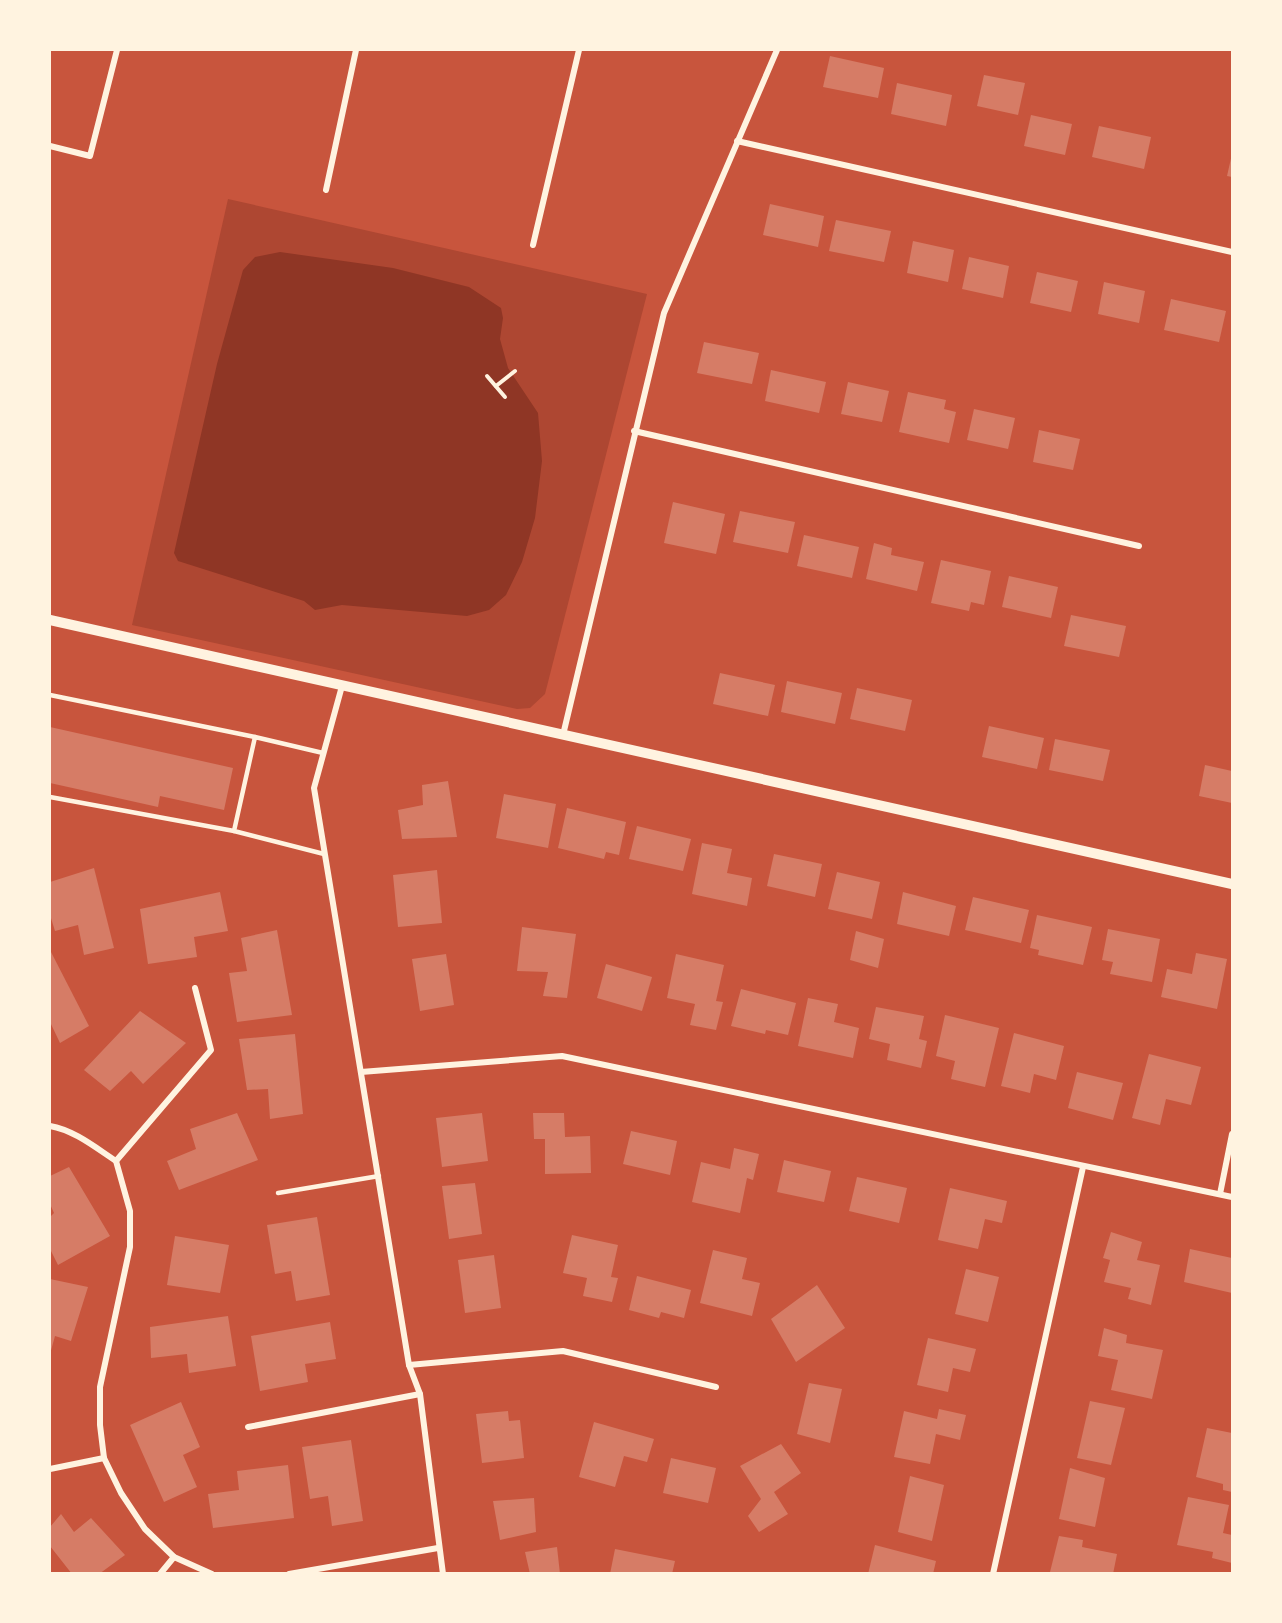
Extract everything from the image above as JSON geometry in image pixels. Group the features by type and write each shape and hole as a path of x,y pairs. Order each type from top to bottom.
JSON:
{"street":[{"path":"50,146 90,156 117,50"},
{"path":"326,190 356,50"},
{"path":"533,245 579,50"},
{"path":"563,735 664,313 777,50"},
{"path":"737,141 1233,252"},
{"path":"634,431 1139,546"},
{"path":"50,620 1233,884"},
{"path":"342,686 314,788 410,1365 420,1394 443,1574"},
{"path":"116,1161 211,1050 195,988"},
{"path":"361,1072 562,1056 1233,1197"},
{"path":"50,1126 89,1143 116,1161 130,1211 130,1247 100,1387 100,1425 104,1458 121,1493 145,1529 174,1557 212,1574"},
{"path":"1220,1194 1233,1134"},
{"path":"993,1574 1083,1167"},
{"path":"410,1365 562,1351 716,1387"},
{"path":"248,1428 420,1394"},
{"path":"50,1468 104,1458"},
{"path":"289,1574 438,1548"},
{"path":"160,1574 174,1557"}],"lane":[{"path":"50,695 323,753"},
{"path":"234,831 255,737"},
{"path":"50,797 234,831 324,854"},
{"path":"278,1193 379,1176"}],"path":[{"path":"496,386 515,371"},
{"path":"487,376 504,397"}],"shaded area":[{"path":"228,199 647,294 545,694 530,708 517,709 132,625"},
{"path":"280,252 393,268 469,287 501,308 503,318 500,339 508,368 538,413 542,461 535,518 522,562 506,595 489,610 467,616 342,605 315,610 304,601 178,561 174,553 217,364 243,270 255,257"}],"building":[{"path":"830,56 884,68 878,98 823,87"},
{"path":"984,75 1025,83 1018,115 977,106"},
{"path":"897,83 952,95 946,126 891,114"},
{"path":"1031,115 1072,124 1065,155 1024,146"},
{"path":"1099,126 1151,137 1144,169 1092,157"},
{"path":"1232,154 1232,177 1227,176"},
{"path":"770,204 824,216 818,247 763,235"},
{"path":"836,220 891,231 884,262 829,251"},
{"path":"913,241 954,250 948,282 907,273"},
{"path":"969,257 1009,266 1003,298 962,289"},
{"path":"1037,272 1078,281 1071,312 1030,303"},
{"path":"1104,282 1145,291 1139,323 1098,314"},
{"path":"1171,299 1226,311 1219,342 1164,330"},
{"path":"704,342 759,353 752,384 697,373"},
{"path":"771,370 826,382 819,413 765,401"},
{"path":"848,382 889,391 882,422 841,414"},
{"path":"908,392 946,400 944,409 956,412 949,443 899,432"},
{"path":"974,409 1015,418 1008,449 967,440"},
{"path":"1039,430 1080,439 1073,470 1033,462"},
{"path":"673,502 725,514 716,554 664,543"},
{"path":"740,511 795,522 788,553 733,542"},
{"path":"804,535 859,547 852,578 797,566"},
{"path":"874,543 892,548 891,555 924,562 917,591 866,579"},
{"path":"941,560 991,571 984,605 971,602 969,611 931,603"},
{"path":"1009,576 1058,587 1051,618 1002,607"},
{"path":"1071,615 1126,626 1119,657 1064,646"},
{"path":"720,673 775,685 768,716 713,704"},
{"path":"787,681 842,693 835,724 781,712"},
{"path":"857,688 912,700 905,731 850,719"},
{"path":"989,726 1044,738 1037,769 982,757"},
{"path":"50,727 233,768 224,810 160,796 158,807 50,783"},
{"path":"1055,739 1110,750 1103,781 1049,770"},
{"path":"1205,765 1232,771 1232,803 1199,796"},
{"path":"448,781 457,837 402,839 398,810 423,805 422,785"},
{"path":"504,794 556,804 548,848 496,838"},
{"path":"567,808 626,822 619,855 606,852 604,859 558,848"},
{"path":"637,826 691,839 683,871 629,859"},
{"path":"702,843 732,849 727,873 752,878 747,906 692,894"},
{"path":"774,854 822,864 815,897 767,886"},
{"path":"94,868 114,948 84,955 78,925 55,931 50,915 50,882"},
{"path":"437,870 442,923 398,927 393,875"},
{"path":"837,872 880,882 872,919 828,909"},
{"path":"220,892 228,931 194,937 197,957 148,964 140,909"},
{"path":"903,892 956,906 949,936 897,924"},
{"path":"973,897 1029,910 1021,943 965,930"},
{"path":"1037,915 1092,927 1083,965 1038,955 1039,950 1030,948"},
{"path":"522,927 576,934 567,998 543,996 548,972 517,971"},
{"path":"1108,929 1160,939 1152,982 1110,974 1113,962 1102,960"},
{"path":"277,930 292,1015 237,1022 229,973 247,971 241,938"},
{"path":"856,931 884,939 878,968 850,960"},
{"path":"51,952 89,1026 60,1043 50,1022"},
{"path":"1196,953 1227,959 1217,1009 1161,997 1167,969 1192,974"},
{"path":"446,954 454,1005 420,1011 412,959"},
{"path":"676,954 724,965 716,1001 723,1002 716,1030 690,1025 695,1004 667,998"},
{"path":"606,964 652,977 642,1011 597,998"},
{"path":"741,989 796,1003 788,1035 766,1030 765,1034 731,1026"},
{"path":"808,998 838,1004 834,1022 859,1028 853,1058 798,1046"},
{"path":"876,1007 924,1016 919,1039 927,1041 921,1068 887,1060 890,1044 869,1039"},
{"path":"140,1011 186,1043 143,1084 131,1071 110,1091 84,1070"},
{"path":"945,1015 999,1028 985,1087 951,1079 955,1061 936,1056"},
{"path":"1014,1033 1064,1046 1056,1080 1034,1074 1030,1093 1001,1086"},
{"path":"295,1034 303,1114 270,1119 268,1089 247,1090 239,1039"},
{"path":"1149,1054 1201,1067 1191,1105 1166,1099 1160,1125 1132,1118"},
{"path":"1077,1072 1123,1083 1113,1120 1068,1108"},
{"path":"237,1113 258,1160 179,1190 167,1161 196,1149 190,1129"},
{"path":"482,1113 488,1161 442,1167 436,1118"},
{"path":"533,1113 564,1113 565,1137 590,1136 591,1173 545,1174 545,1139 534,1139"},
{"path":"631,1131 677,1141 670,1175 623,1164"},
{"path":"734,1148 759,1154 753,1180 747,1178 740,1213 692,1202 701,1162 730,1169"},
{"path":"784,1160 831,1171 824,1202 777,1192"},
{"path":"69,1167 110,1236 58,1265 50,1249 50,1217 54,1213 50,1204 50,1176"},
{"path":"857,1177 907,1188 899,1223 849,1211"},
{"path":"475,1183 482,1234 449,1239 442,1186"},
{"path":"950,1188 1007,1201 1002,1223 985,1219 978,1249 938,1240"},
{"path":"317,1217 330,1295 296,1301 291,1271 275,1274 267,1225"},
{"path":"1111,1232 1142,1242 1137,1260 1160,1265 1151,1305 1128,1299 1131,1288 1104,1282 1110,1260 1103,1258"},
{"path":"572,1235 618,1245 611,1277 618,1278 612,1302 583,1296 587,1278 563,1273"},
{"path":"175,1236 229,1245 220,1293 167,1285"},
{"path":"1190,1249 1232,1258 1232,1293 1184,1282"},
{"path":"713,1250 747,1258 742,1279 760,1283 752,1316 700,1303"},
{"path":"494,1255 501,1308 465,1313 458,1260"},
{"path":"966,1269 999,1277 988,1322 955,1314"},
{"path":"637,1276 691,1290 684,1318 661,1312 659,1318 629,1310"},
{"path":"50,1279 88,1287 71,1341 55,1336 50,1354"},
{"path":"817,1285 845,1328 796,1362 771,1319"},
{"path":"228,1316 236,1366 189,1373 187,1354 151,1358 150,1327"},
{"path":"330,1322 336,1359 305,1364 308,1382 260,1391 251,1336"},
{"path":"1104,1328 1127,1335 1126,1343 1163,1350 1152,1399 1111,1390 1118,1360 1098,1356"},
{"path":"928,1338 976,1349 970,1372 953,1368 948,1392 917,1385"},
{"path":"809,1383 842,1389 830,1443 797,1434"},
{"path":"1090,1401 1125,1408 1111,1465 1077,1458"},
{"path":"181,1402 200,1447 183,1455 197,1487 164,1502 130,1425"},
{"path":"939,1409 966,1415 960,1440 936,1434 930,1464 894,1457 904,1411 937,1419"},
{"path":"508,1411 509,1421 520,1420 524,1458 482,1463 476,1414"},
{"path":"594,1422 654,1439 647,1462 624,1456 615,1487 579,1477"},
{"path":"1207,1428 1232,1433 1232,1492 1223,1490 1223,1484 1196,1477"},
{"path":"351,1440 363,1521 332,1526 328,1496 310,1499 302,1447"},
{"path":"781,1444 801,1473 774,1492 788,1514 759,1532 748,1516 761,1499 740,1466"},
{"path":"671,1458 716,1468 708,1503 663,1493"},
{"path":"288,1465 294,1518 213,1528 208,1494 239,1490 237,1471"},
{"path":"1070,1468 1105,1478 1095,1527 1059,1519"},
{"path":"910,1476 944,1485 932,1541 898,1532"},
{"path":"1188,1497 1229,1505 1223,1533 1232,1535 1232,1563 1212,1558 1213,1552 1177,1545"},
{"path":"534,1498 536,1532 500,1540 493,1501"},
{"path":"61,1514 74,1532 91,1518 125,1555 99,1574 72,1574 50,1546 50,1527"},
{"path":"1059,1536 1083,1540 1082,1547 1117,1554 1113,1574 1050,1572"},
{"path":"875,1545 936,1561 933,1574 868,1574"},
{"path":"557,1547 560,1574 530,1574 525,1552"},
{"path":"615,1549 675,1561 672,1574 610,1574"}]}
